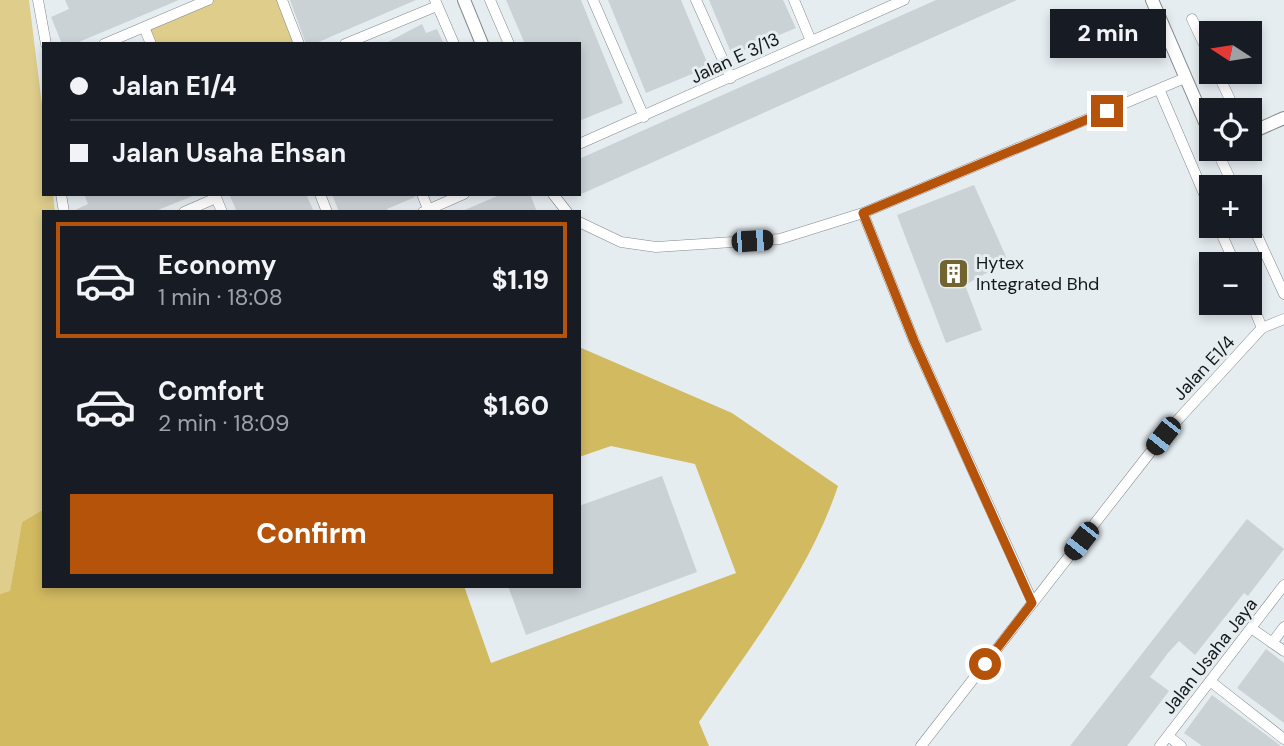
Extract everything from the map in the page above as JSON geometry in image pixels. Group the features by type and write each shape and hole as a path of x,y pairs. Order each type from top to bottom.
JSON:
{"street":[{"path":"38,0 46,42"},
{"path":"109,42 208,0"},
{"path":"282,0 298,42"},
{"path":"464,0 481,42"},
{"path":"490,0 508,42"},
{"path":"593,0 644,117"},
{"path":"696,0 731,78"},
{"path":"794,0 811,41"},
{"name":"Jalan E 3/13","path":"581,143 904,0"},
{"path":"1152,0 1199,109"},
{"path":"354,42 436,3 453,42"},
{"path":"1192,19 1199,34"},
{"path":"144,27 150,42"},
{"path":"581,223 621,242 656,247 780,239 863,213 1185,78"},
{"path":"1158,89 1199,183"},
{"path":"1262,128 1284,118"},
{"path":"188,210 215,196"},
{"path":"427,210 459,196"},
{"path":"555,196 565,210"},
{"path":"863,213 914,341 1032,603"},
{"path":"1258,238 1284,294"},
{"path":"1257,315 1262,328"},
{"name":"Jalan E1/4","path":"921,746 1163,436 1262,328 1284,319"},
{"name":"Jalan Usaha Jaya","path":"1160,746 1284,584"},
{"path":"1272,643 1284,627"},
{"path":"1251,628 1284,652"},
{"path":"1210,681 1284,739"},
{"path":"1168,736 1181,746"}],"shaded area":[{"path":"0,0 29,0 42,105 42,196 53,196 55,210 42,210 42,510 22,522 10,592 0,594"},
{"path":"208,0 282,0 298,42 150,42 144,27"},
{"path":"581,348 732,413 838,486 826,518 795,579 699,722 709,746 0,746 0,594 10,591 22,522 42,510 42,588 465,588 491,663 736,573 695,464 611,446 581,456"}],"building":[{"path":"65,0 179,0 79,42 61,42 51,17 69,9"},
{"path":"290,0 416,0 319,42 305,42"},
{"path":"506,0 581,0 623,103 581,120 581,42 524,42"},
{"path":"608,0 681,0 709,67 646,93"},
{"path":"709,0 783,0 796,28 732,55"},
{"path":"936,0 1017,0 581,194 581,158"},
{"path":"422,24 426,33 437,29 443,42 388,42"},
{"name":"Hytex Integrated Bhd","path":"974,185 1008,261 965,285 982,330 946,343 897,215"},
{"path":"85,196 193,196 158,210 75,210 88,204"},
{"path":"230,196 307,196 313,210 236,210"},
{"path":"333,196 415,196 387,210 338,210"},
{"path":"497,196 531,196 536,210 465,210"},
{"path":"662,476 697,572 526,635 509,588 581,588 581,505"},
{"path":"1247,519 1284,549 1248,596 1244,593 1195,655 1179,641 1168,653 1150,677 1169,691 1127,746 1070,746"},
{"path":"1266,649 1284,663 1284,723 1237,688"},
{"path":"1212,695 1281,746 1202,746 1184,733"}],"place":[{"name":"Hytex Integrated Bhd","path":"953,273"}],"route":[{"path":"985,664 1032,603 914,341 863,213 1107,111"}]}
